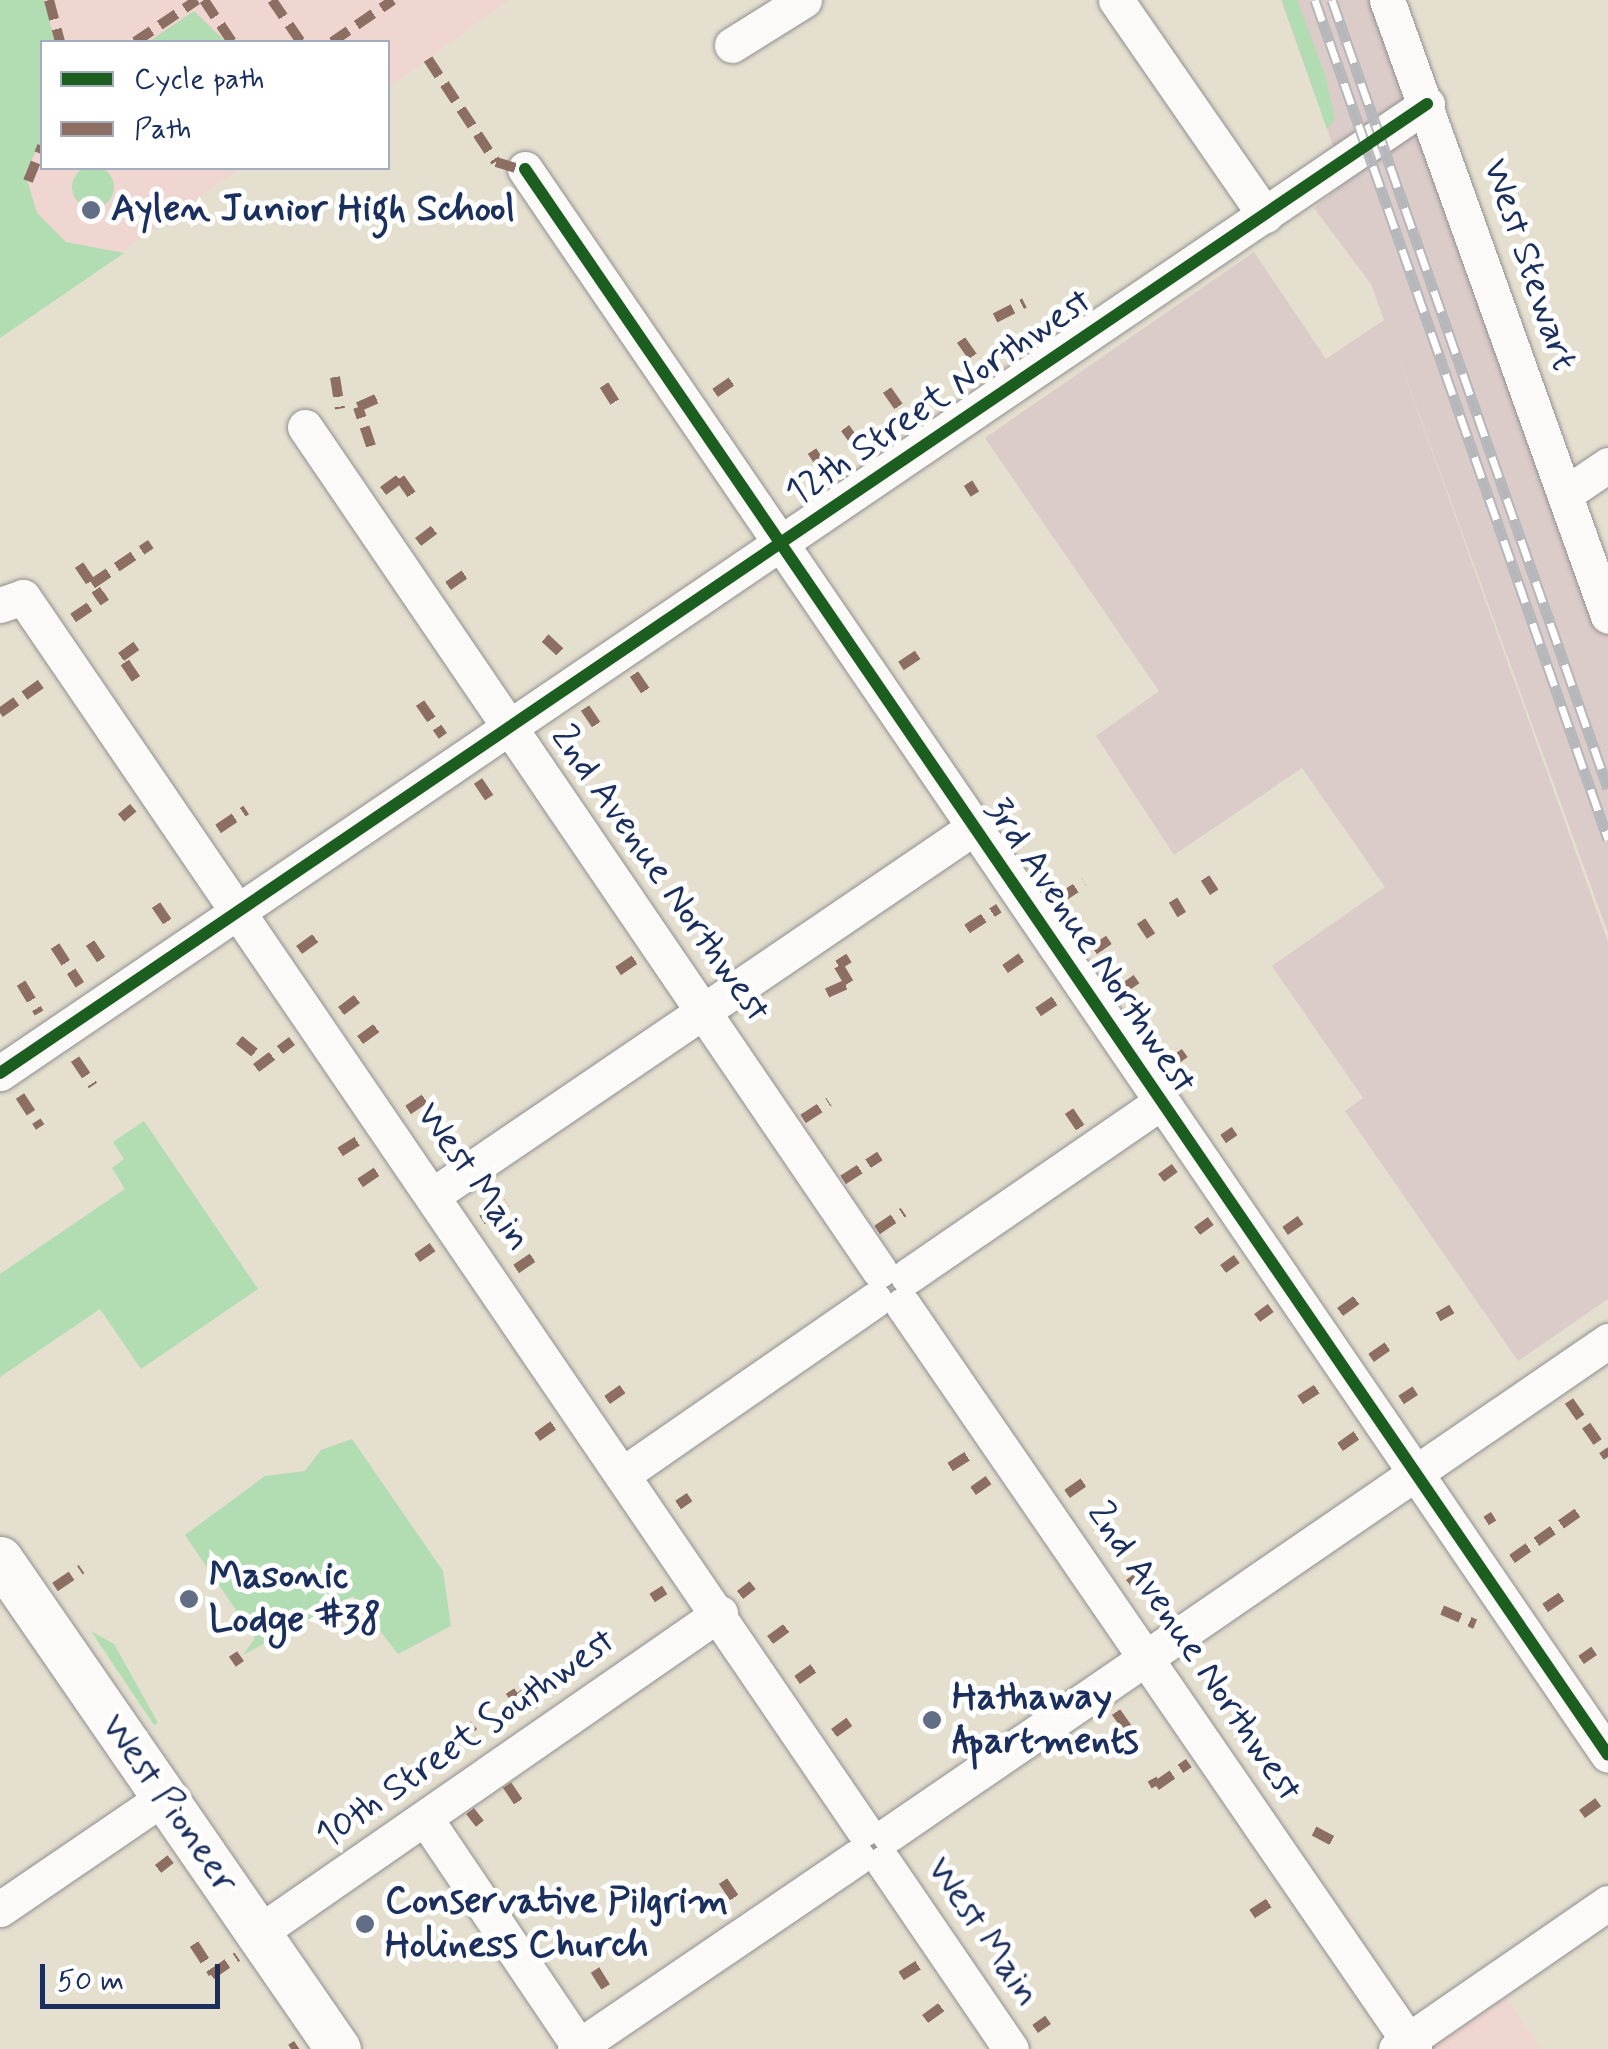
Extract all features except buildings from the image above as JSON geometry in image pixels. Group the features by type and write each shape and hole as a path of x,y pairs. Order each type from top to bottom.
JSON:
{"main road":[{"name":"West Pioneer","path":"0,1558 338,2049"}],"street":[{"path":"732,45 804,0"},
{"path":"1116,0 1266,216"},
{"name":"West Stewart","path":"1387,0 1428,104 1608,616"},
{"name":"12th Street Northwest","path":"0,1073 1428,104"},
{"name":"3rd Avenue Northwest","path":"525,169 1608,1755"},
{"name":"2nd Avenue Northwest","path":"305,427 1147,1658 1406,2046"},
{"path":"1566,494 1608,465"},
{"name":"West Main","path":"0,606 22,597 626,1472 1011,2049"},
{"path":"433,1196 973,828"},
{"path":"626,1472 1161,1102"},
{"path":"428,1821 577,2047 1608,1341"},
{"name":"10th Street Southwest","path":"258,1933 428,1821 720,1613"},
{"path":"0,1909 164,1796"},
{"path":"1406,2046 1608,1903"}],"shaded area":[{"name":"Aylen Junior High School","path":"0,0 509,0 390,87 390,40 40,40 40,170 237,170 0,338"},
{"path":"1281,0 1387,0 1608,616 1608,933 1391,337 1608,942 1608,1299 1518,1361 1345,1111 1363,1098 1272,966 1385,887 1302,768 1174,855 1096,736 1159,691 985,438 1254,252 1326,359 1384,320 1371,284 1314,208 1346,182"},
{"path":"1495,1981 1541,2049 1396,2049"}],"green space":[{"path":"0,0 44,0 54,40 40,40 40,143 25,173 37,213 66,242 124,253 0,338"},
{"path":"1282,0 1297,0 1325,74 1335,119 1327,129"},
{"path":"194,11 224,40 151,40"},
{"path":"81,170 105,170 113,179 113,195 101,207 85,207 73,195 73,179"},
{"path":"144,1121 258,1289 141,1369 100,1309 0,1377 0,1274 125,1189 112,1168 124,1159 113,1142"},
{"path":"352,1439 443,1571 451,1626 398,1654 353,1596 243,1655 255,1638 185,1535 265,1476 305,1471 321,1450"},
{"path":"91,1631 114,1644 158,1723 154,1725"}],"railway":[{"path":"1315,0 1608,839"},
{"path":"1332,0 1608,788"}],"marked path":[{"path":"49,0 59,40"},
{"path":"138,40 197,0"},
{"path":"204,0 231,40"},
{"path":"272,0 300,40"},
{"path":"335,40 393,0"},
{"path":"428,59 496,162 526,171"},
{"path":"28,181 40,151"},
{"path":"995,318 1024,303"},
{"path":"961,340 981,369"},
{"path":"335,377 340,409"},
{"path":"715,393 735,379"},
{"path":"604,385 616,404"},
{"path":"887,390 907,419"},
{"path":"371,446 358,407 380,397"},
{"path":"845,428 861,450"},
{"path":"812,451 827,474"},
{"path":"383,491 405,475"},
{"path":"400,478 417,502"},
{"path":"968,483 975,494"},
{"path":"418,542 435,529"},
{"path":"92,584 151,544"},
{"path":"79,565 102,599"},
{"path":"448,586 468,572"},
{"path":"73,618 106,596"},
{"path":"545,638 562,654"},
{"path":"136,646 121,657 136,679"},
{"path":"901,666 925,650"},
{"path":"634,674 649,696"},
{"path":"0,713 45,681"},
{"path":"420,703 443,736"},
{"path":"585,708 599,729"},
{"path":"478,781 494,805"},
{"path":"121,818 133,808"},
{"path":"218,829 246,810"},
{"path":"1205,878 1214,892"},
{"path":"1059,899 1084,883"},
{"path":"1173,900 1182,915"},
{"path":"156,905 169,924"},
{"path":"967,929 999,908"},
{"path":"1141,921 1151,936"},
{"path":"299,950 320,935"},
{"path":"1094,950 1109,940"},
{"path":"90,943 106,967"},
{"path":"55,946 80,985"},
{"path":"1005,969 1029,952"},
{"path":"618,971 640,956"},
{"path":"827,993 849,983 838,965 849,958"},
{"path":"1121,990 1137,979"},
{"path":"21,983 39,1013"},
{"path":"1038,1012 1059,998"},
{"path":"341,1011 357,999"},
{"path":"360,1040 382,1024"},
{"path":"239,1040 264,1060"},
{"path":"256,1068 292,1041"},
{"path":"1171,1063 1185,1053"},
{"path":"75,1059 93,1086"},
{"path":"408,1110 430,1095"},
{"path":"20,1096 40,1127"},
{"path":"803,1119 829,1102"},
{"path":"1069,1111 1082,1130"},
{"path":"1223,1139 1235,1131"},
{"path":"340,1152 359,1140"},
{"path":"843,1180 880,1156"},
{"path":"1161,1178 1175,1168"},
{"path":"360,1183 379,1170"},
{"path":"482,1220 507,1203"},
{"path":"877,1230 904,1212"},
{"path":"1285,1231 1301,1220"},
{"path":"1197,1231 1211,1221"},
{"path":"417,1258 433,1247"},
{"path":"516,1269 534,1257"},
{"path":"1223,1269 1237,1259"},
{"path":"1340,1312 1359,1298"},
{"path":"1257,1318 1271,1308"},
{"path":"1438,1317 1452,1309"},
{"path":"1371,1358 1391,1344"},
{"path":"1300,1400 1323,1385"},
{"path":"607,1400 623,1389"},
{"path":"1401,1400 1415,1391"},
{"path":"1569,1401 1608,1457"},
{"path":"537,1437 554,1425"},
{"path":"1340,1447 1357,1435"},
{"path":"950,1467 971,1454"},
{"path":"973,1491 989,1480"},
{"path":"1067,1494 1087,1480"},
{"path":"678,1505 690,1497"},
{"path":"1512,1559 1583,1509"},
{"path":"1486,1521 1494,1516"},
{"path":"55,1587 82,1569"},
{"path":"1129,1584 1145,1572"},
{"path":"740,1595 753,1585"},
{"path":"652,1598 665,1590"},
{"path":"1545,1608 1563,1596"},
{"path":"1442,1610 1475,1624"},
{"path":"770,1640 788,1627"},
{"path":"1581,1660 1594,1651"},
{"path":"233,1654 240,1664"},
{"path":"797,1680 814,1668"},
{"path":"510,1691 516,1700 528,1691 538,1707"},
{"path":"1116,1712 1128,1729"},
{"path":"834,1733 849,1722"},
{"path":"449,1747 474,1725"},
{"path":"1152,1779 1156,1786 1189,1763"},
{"path":"507,1785 522,1807"},
{"path":"1582,1814 1604,1798"},
{"path":"470,1811 480,1824"},
{"path":"1314,1831 1338,1844"},
{"path":"158,1869 171,1859"},
{"path":"723,1881 737,1902"},
{"path":"949,1900 973,1884"},
{"path":"1252,1914 1275,1899"},
{"path":"194,1944 213,1973"},
{"path":"211,1975 237,1957"},
{"path":"901,1976 920,1964"},
{"path":"595,1970 608,1991"},
{"path":"925,2019 947,2003"},
{"path":"1035,2029 1048,2020"},
{"path":"291,2049 297,2045"}],"cycle path":[{"path":"0,1073 1427,104"},
{"path":"525,169 1608,1755"}],"place":[{"name":"Aylen Junior High School","path":"91,210"},
{"name":"Masonic Lodge #38","path":"189,1599"},
{"name":"Hathaway Apartments","path":"932,1720"},
{"name":"Conservative Pilgrim Holiness Church","path":"365,1924"}]}
